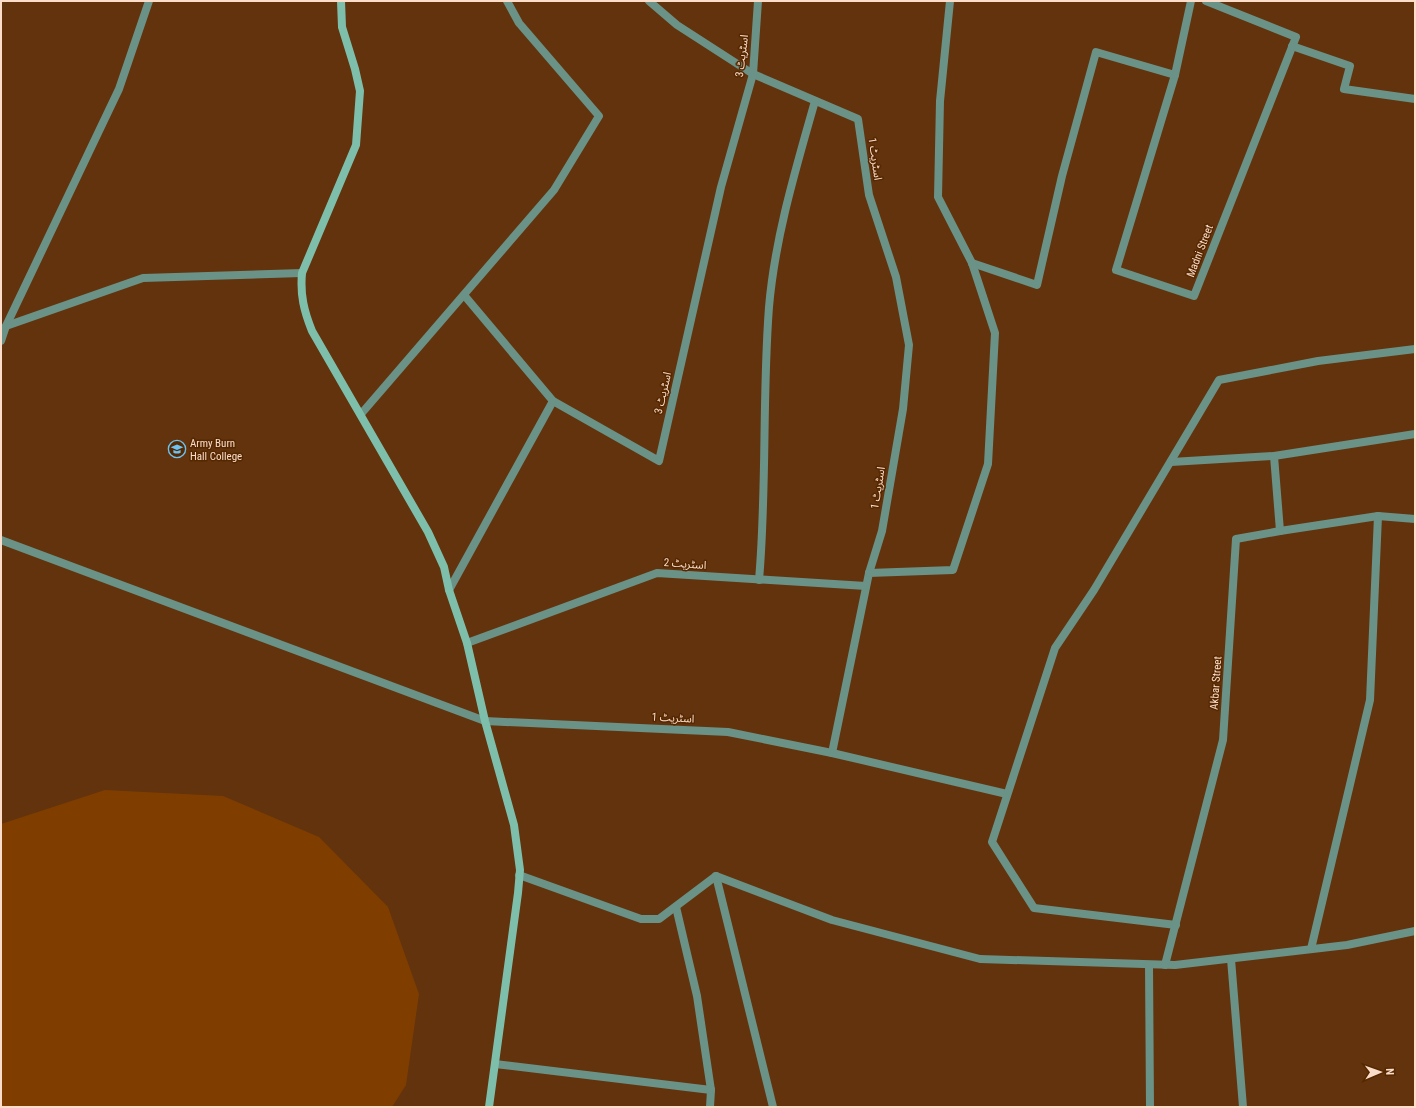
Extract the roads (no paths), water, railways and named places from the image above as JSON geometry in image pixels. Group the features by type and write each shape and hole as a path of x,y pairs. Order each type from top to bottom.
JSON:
{"street":[{"path":"1,340 6,326 119,89 149,1"},
{"path":"341,1 342,27 360,91 356,145 302,273 300,290 304,310 312,331 361,414 437,549 467,643 485,721 514,825 519,875 488,1107"},
{"path":"361,414 554,190 600,116 519,22 507,1"},
{"name":"اسٹریٹ 1","path":"1,540 485,721 728,732 832,753 868,573 882,531 903,409 909,344 896,277 869,195 858,119 753,74 677,25 649,1"},
{"name":"اسٹریٹ 3","path":"553,401 659,462 721,187 753,74 758,1"},
{"path":"868,573 954,570 988,464 995,333 972,263 938,197 940,101 950,1"},
{"name":"Madni Street","path":"1191,1 1175,75 1116,270 1194,296 1292,46"},
{"path":"1206,1 1296,37 1292,46 1350,66 1344,89 1415,99"},
{"path":"972,263 1037,285 1062,176 1096,52 1175,75"},
{"path":"759,580 763,534 769,307 778,242 796,169 816,101"},
{"path":"6,326 142,278 302,273"},
{"path":"449,590 553,401 464,295"},
{"path":"1176,925 1034,908 992,842 1055,648 1094,590 1219,380 1318,361 1415,349"},
{"path":"1171,462 1274,456 1415,434"},
{"path":"1274,456 1280,531"},
{"path":"1311,949 1370,700 1378,516"},
{"name":"Akbar Street","path":"1165,965 1223,740 1236,539 1378,516 1415,519"},
{"name":"اسٹریٹ 2","path":"467,643 657,572 866,586"},
{"path":"832,753 1007,794"},
{"path":"519,875 641,919 659,919 716,876"},
{"path":"716,876 832,920 980,959 1165,965 1347,946 1415,931"},
{"path":"716,876 773,1107"},
{"path":"676,907 697,996 711,1090 710,1107"},
{"path":"1231,959 1243,1107"},
{"path":"1149,965 1150,1107"},
{"path":"494,1064 711,1090"}],"place":[{"name":"Army Burn Hall College","path":"177,449"}]}
